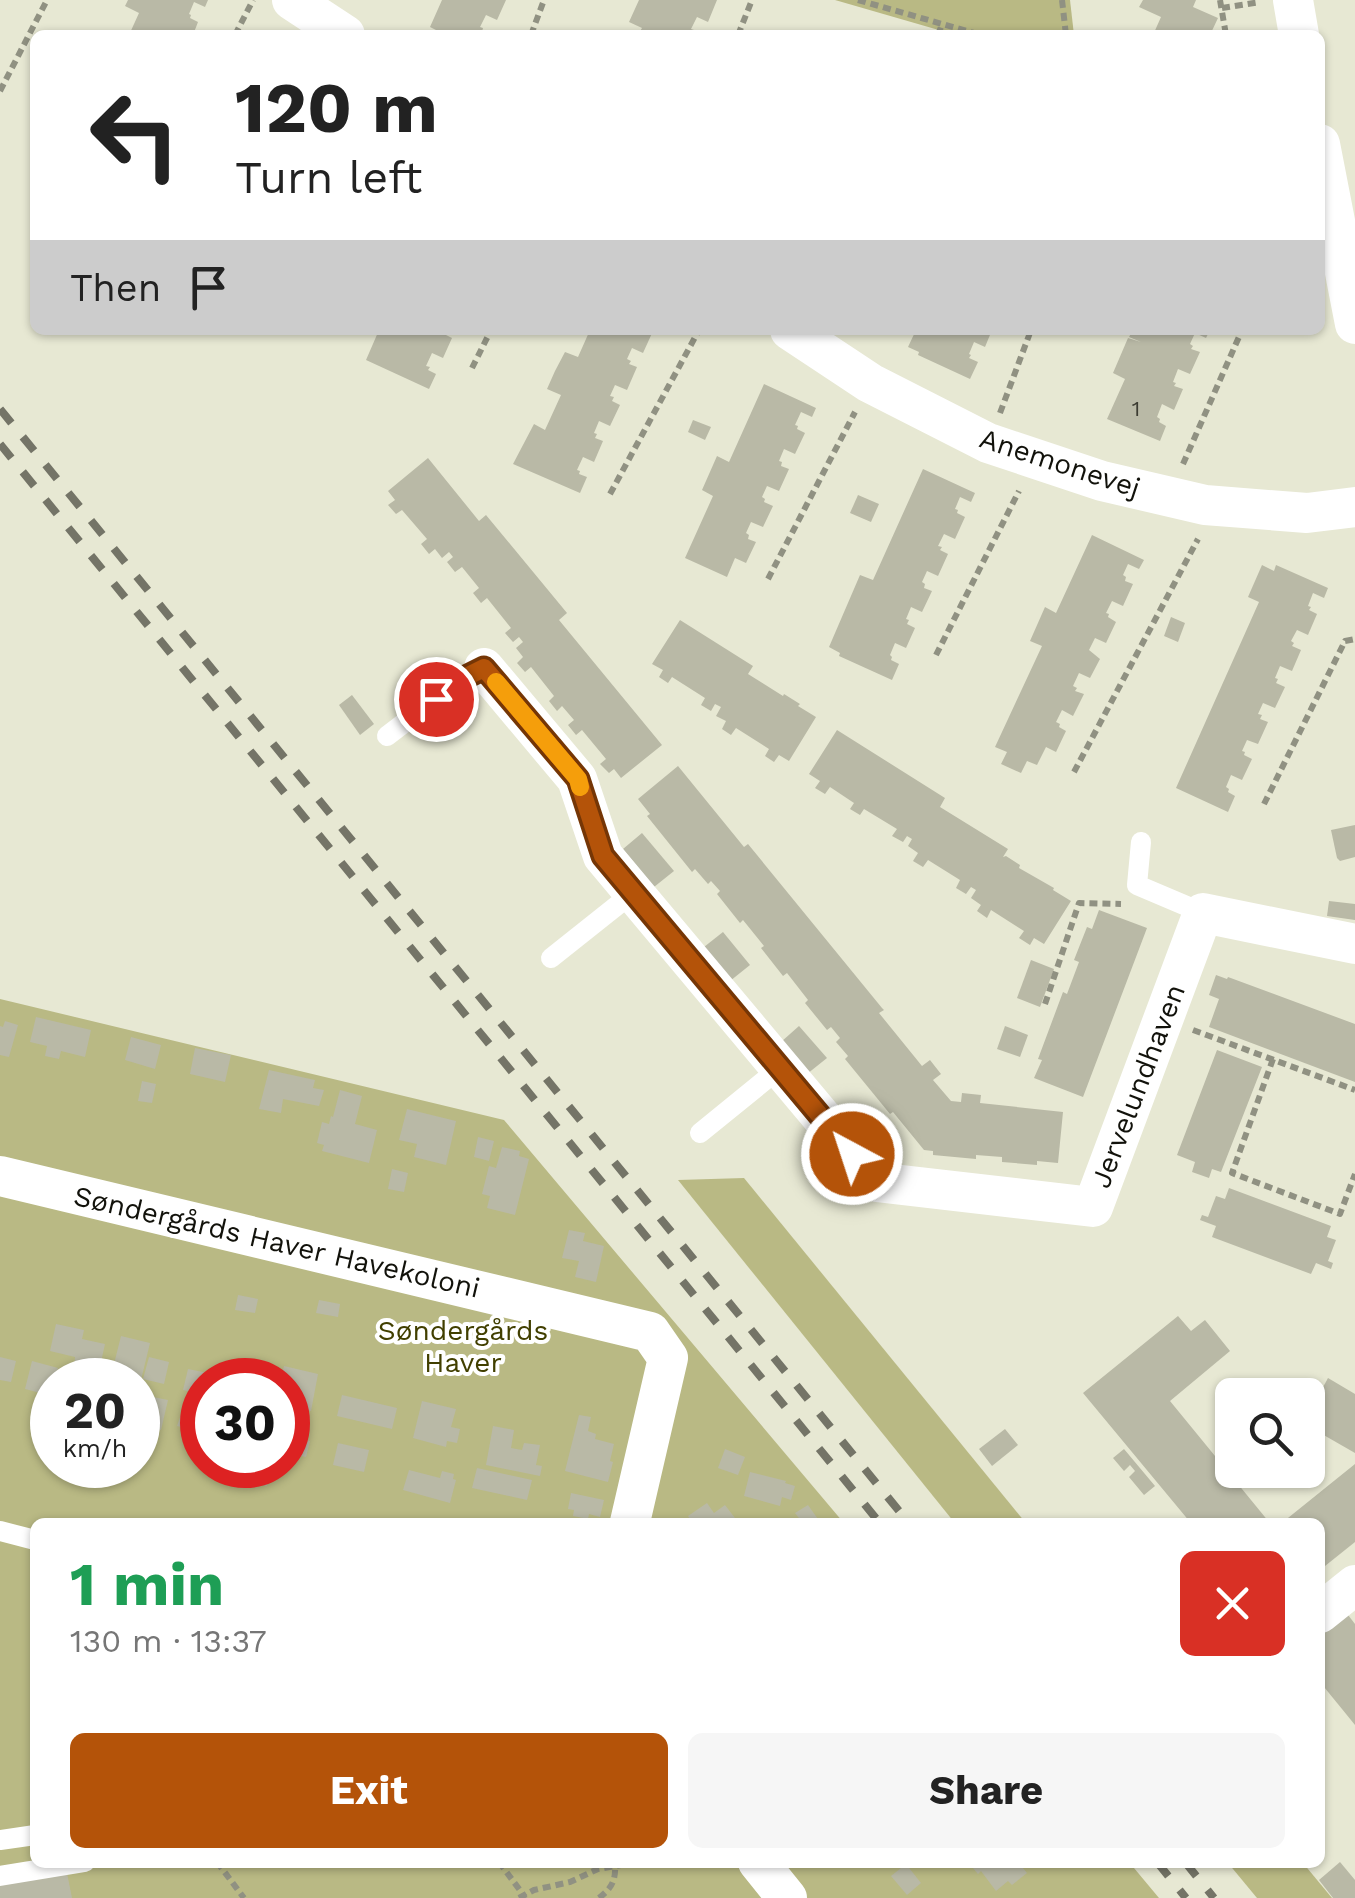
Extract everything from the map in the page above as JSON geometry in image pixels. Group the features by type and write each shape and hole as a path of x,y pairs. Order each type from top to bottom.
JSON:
{"street":[{"path":"292,0 337,30"},
{"path":"1292,0 1299,30"},
{"path":"1325,170 1355,324"},
{"name":"Anemonevej","path":"798,335 870,383 988,442 1102,481 1187,501 1307,513 1355,507"},
{"name":"Jervelundhaven","path":"484,668 578,779 603,856 876,1182 1092,1208 1204,913"},
{"path":"1204,913 1355,944"},
{"name":"Søndergårds Haver Havekoloni","path":"0,1176 650,1332 668,1358 631,1518"},
{"path":"1325,1609 1355,1585"},
{"path":"763,1868 787,1898"}],"lane":[{"path":"387,736 460,680 484,668"},
{"path":"1141,842 1137,885 1204,913"},
{"path":"551,958 634,892"},
{"path":"700,1133 780,1068"},
{"path":"0,1531 30,1539"},
{"path":"0,1840 30,1836"},
{"path":"0,1876 49,1868"}],"path":[{"path":"32,30 48,0"},
{"path":"237,30 252,0"},
{"path":"533,30 544,0"},
{"path":"740,30 752,0"},
{"path":"858,0 964,30"},
{"path":"1062,0 1065,30"},
{"path":"1225,30 1221,4 1270,0"},
{"path":"940,30 942,24"},
{"path":"0,90 30,34"},
{"path":"472,368 488,335"},
{"path":"610,494 696,335"},
{"path":"988,442 1029,335"},
{"path":"1074,772 1199,536 1187,501 1240,335"},
{"path":"768,579 870,383"},
{"path":"936,655 1035,460"},
{"path":"1264,804 1345,641 1355,639"},
{"path":"1045,1004 1078,903 1130,904 1137,885"},
{"path":"1164,1019 1355,1090"},
{"path":"1273,1060 1232,1174 1340,1214 1355,1174"},
{"path":"222,1868 244,1898"},
{"path":"502,1868 523,1897 602,1868"},
{"path":"600,1898 616,1878 615,1868"}],"green space":[{"path":"835,0 1070,0 1073,30 939,30"},
{"name":"Søndergårds Haver","path":"0,999 504,1120 840,1518 30,1518 30,1868 1134,1868 1159,1898 0,1898"},
{"path":"744,1178 1022,1518 951,1518 678,1180"},
{"path":"1232,1868 1307,1868 1332,1898 1257,1898"}],"building":[{"path":"128,0 208,0 205,7 194,2 189,14 198,22 195,30 131,30 139,13 125,6"},
{"path":"442,0 506,0 497,20 486,15 480,27 482,30 430,27"},
{"path":"639,0 717,0 708,22 697,17 691,29 694,30 641,30 629,22"},
{"path":"1143,0 1196,0 1193,7 1218,18 1212,30 1155,30 1161,17 1139,7"},
{"path":"377,335 452,338 443,358 432,353 426,366 436,374 429,389 366,360"},
{"path":"588,335 651,335 643,353 632,348 627,359 637,367 627,390 615,385 610,396 620,405 610,426 599,421 595,438 603,441 594,462 583,457 577,470 587,477 580,493 513,464 534,424 545,430 561,395 547,389 565,352 578,357"},
{"path":"914,335 990,335 985,347 974,342 969,358 978,362 970,379 908,347"},
{"path":"1194,335 1191,349 1200,352 1190,374 1178,369 1174,386 1183,389 1174,410 1162,404 1157,417 1166,426 1160,441 1107,419 1125,379 1113,373 1128,338 1141,342 1129,337"},
{"path":"764,384 816,408 812,417 801,412 795,425 805,433 795,454 784,449 779,461 789,469 779,491 767,486 762,497 773,506 763,527 751,522 746,533 748,539 756,542 746,563 735,558 727,577 685,558 713,496 702,490 717,456 729,462"},
{"path":"693,420 711,427 705,440 688,432"},
{"path":"428,458 479,521 486,515 567,613 559,620 662,745 621,778 614,769 609,773 600,764 606,759 582,730 576,735 568,725 574,720 562,706 557,711 549,701 554,696 531,667 525,672 517,663 523,657 516,648 523,642 519,637 513,642 505,633 511,628 487,598 481,603 473,593 479,588 462,567 455,572 447,562 453,557 449,552 442,558 435,549 429,554 421,544 427,539 402,510 396,514 388,505 395,500 388,491"},
{"path":"923,469 975,493 971,502 960,497 955,509 965,517 955,539 944,534 938,546 948,554 938,576 927,571 922,582 924,588 932,591 922,612 911,607 906,619 915,628 906,648 895,643 890,655 899,664 892,680 839,656 829,647 860,575 873,580"},
{"path":"858,495 879,504 871,522 850,513"},
{"path":"1092,535 1144,560 1139,569 1128,564 1123,575 1125,581 1133,584 1123,606 1112,601 1106,613 1116,622 1106,643 1095,638 1089,650 1100,659 1090,678 1079,673 1073,686 1084,694 1073,716 1062,710 1056,722 1066,731 1056,752 1046,747 1037,765 1027,761 1021,773 1001,764 1007,752 995,747 1042,646 1030,641 1045,607 1056,613"},
{"path":"1262,565 1274,571 1276,565 1328,588 1324,598 1313,593 1308,606 1317,614 1308,635 1297,630 1291,641 1292,646 1301,650 1292,671 1280,666 1276,683 1285,687 1275,708 1263,703 1258,714 1268,722 1258,744 1247,740 1242,751 1252,759 1242,780 1231,775 1226,787 1235,796 1228,812 1176,788 1259,602 1248,597"},
{"path":"1171,617 1185,623 1178,642 1164,636"},
{"path":"680,620 753,666 748,674 816,717 789,761 779,755 774,762 765,756 769,749 736,728 731,735 722,729 726,721 716,716 721,707 715,704 711,711 701,705 705,698 672,677 668,683 659,677 663,670 652,664"},
{"path":"352,695 374,724 360,735 339,705"},
{"path":"837,730 945,798 940,807 1008,849 1003,857 1071,901 1044,944 1034,938 1030,945 1019,938 1024,931 991,910 987,918 977,911 981,905 971,898 976,890 971,887 966,894 956,888 960,880 928,860 923,867 913,861 918,853 908,846 912,839 907,836 903,842 892,836 897,829 864,809 860,815 850,809 854,803 830,787 825,794 815,788 820,781 809,774"},
{"path":"678,766 744,847 748,844 884,1010 879,1013 922,1066 930,1060 941,1074 933,1080 951,1101 961,1102 962,1093 981,1095 980,1103 1063,1112 1058,1163 1002,1162 1002,1157 976,1155 976,1159 933,1155 933,1151 924,1150 845,1059 848,1056 836,1042 840,1038 831,1027 827,1030 787,973 783,976 761,948 764,946 717,894 720,891 695,869 692,872 647,816 650,814 638,799"},
{"path":"1355,825 1355,857 1340,861 1331,830"},
{"path":"642,833 674,871 654,887 623,849"},
{"path":"1329,901 1355,904 1355,920 1327,916"},
{"path":"1099,910 1147,928 1083,1097 1034,1078 1063,992 1067,994 1079,962 1074,960 1087,927 1092,929"},
{"path":"723,932 750,965 730,981 704,947"},
{"path":"1031,960 1054,969 1040,1007 1017,998"},
{"path":"1216,975 1355,1024 1355,1082 1209,1027 1219,999 1209,995"},
{"path":"36,1017 91,1030 85,1057 61,1051 59,1059 45,1056 47,1046 30,1042"},
{"path":"5,1021 18,1025 9,1057 0,1055 0,1026"},
{"path":"799,1026 827,1058 807,1074 781,1042"},
{"path":"1005,1026 1028,1035 1020,1057 997,1049"},
{"path":"131,1037 161,1045 155,1069 125,1060"},
{"path":"195,1048 231,1055 225,1082 190,1074"},
{"path":"1217,1050 1262,1067 1221,1172 1212,1169 1209,1178 1192,1172 1195,1162 1177,1155"},
{"path":"269,1070 315,1080 313,1088 324,1090 319,1106 283,1099 281,1113 259,1109"},
{"path":"142,1081 156,1084 152,1103 138,1101"},
{"path":"340,1090 362,1096 355,1124 377,1130 369,1163 322,1151 324,1145 317,1143 322,1122 329,1124 333,1117"},
{"path":"407,1109 456,1121 446,1165 414,1157 417,1144 399,1140"},
{"path":"869,1110 900,1149 881,1164 850,1126"},
{"path":"478,1137 494,1141 489,1161 474,1157"},
{"path":"502,1147 520,1151 519,1156 529,1159 515,1215 487,1208 490,1196 482,1194 489,1166 496,1168"},
{"path":"392,1169 408,1173 404,1192 388,1189"},
{"path":"1229,1188 1331,1226 1327,1237 1336,1240 1328,1261 1333,1263 1331,1269 1316,1263 1311,1274 1212,1237 1216,1226 1200,1220 1202,1215 1208,1217 1216,1196 1225,1199"},
{"path":"569,1230 585,1233 583,1241 604,1246 596,1282 575,1277 579,1261 562,1258"},
{"path":"238,1295 258,1299 255,1313 235,1310"},
{"path":"319,1300 340,1304 338,1317 316,1313"},
{"path":"1178,1316 1191,1331 1205,1320 1230,1351 1170,1401 1215,1456 1215,1488 1241,1488 1266,1518 1187,1518 1083,1393"},
{"path":"56,1324 84,1330 82,1339 105,1344 102,1358 75,1358 50,1351"},
{"path":"121,1336 150,1343 146,1358 116,1358"},
{"path":"0,1357 16,1361 11,1382 0,1380"},
{"path":"160,1360 169,1362 164,1384 160,1383"},
{"path":"310,1372 318,1374 310,1411"},
{"path":"1328,1378 1355,1394 1355,1453 1325,1436"},
{"path":"342,1395 397,1408 392,1429 337,1416"},
{"path":"160,1398 168,1400 160,1430"},
{"path":"422,1401 456,1409 451,1427 460,1429 457,1443 447,1441 446,1447 413,1438"},
{"path":"579,1415 591,1417 588,1431 596,1434 595,1439 614,1444 608,1482 565,1471"},
{"path":"493,1426 514,1430 511,1448 522,1450 524,1443 540,1445 536,1465 542,1466 540,1476 486,1465"},
{"path":"1005,1429 1018,1445 992,1466 979,1449"},
{"path":"338,1443 369,1450 364,1472 333,1465"},
{"path":"725,1449 745,1457 738,1475 718,1468"},
{"path":"1124,1449 1155,1486 1144,1495 1129,1477 1135,1471 1130,1465 1124,1471 1113,1458"},
{"path":"1355,1464 1355,1542 1325,1566 1325,1518 1288,1518"},
{"path":"477,1468 532,1480 527,1500 472,1488"},
{"path":"409,1470 440,1478 442,1471 454,1474 450,1503 403,1490"},
{"path":"750,1472 795,1486 791,1500 782,1497 780,1506 744,1496"},
{"path":"571,1493 604,1500 600,1517 573,1516 574,1510 568,1509"},
{"path":"707,1503 714,1513 725,1505 735,1518 689,1518"},
{"path":"808,1505 817,1518 799,1518 795,1513"},
{"path":"1345,1611 1355,1624 1355,1725 1325,1688 1325,1627"},
{"path":"1340,1862 1355,1880 1355,1898 1333,1898 1319,1880"},
{"path":"901,1868 909,1868 921,1883 907,1895 891,1876"},
{"path":"973,1868 1023,1868 1027,1873 996,1891 981,1871 978,1874"},
{"path":"67,1873 72,1898 0,1898 0,1885"}],"railway":[{"path":"0,409 905,1518"},
{"path":"0,444 876,1518"},
{"path":"1162,1868 1186,1898"},
{"path":"1190,1868 1214,1898"}],"slow traffic":[{"path":"496,682 578,779 580,787"}],"route":[{"path":"436,699 484,668 578,779 603,856 852,1154"}]}
